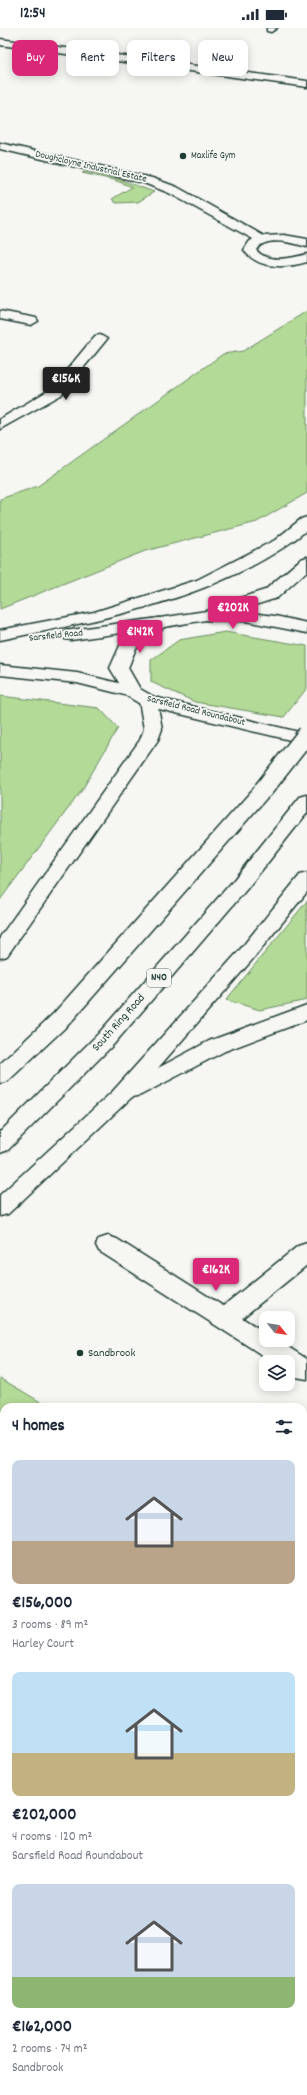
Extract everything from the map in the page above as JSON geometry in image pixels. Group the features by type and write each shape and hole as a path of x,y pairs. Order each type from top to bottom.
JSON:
{"main road":[{"path":"0,42 307,84"},
{"name":"Doughcloyne Industrial Estate","path":"0,146 148,180 173,190 263,240"},
{"path":"307,243 283,238 263,240 251,247 250,250 252,254 258,258 287,262 307,258"},
{"path":"0,315 30,321"},
{"path":"0,426 56,392 100,339"},
{"path":"0,635 97,616 203,583 281,543 307,522"},
{"path":"206,615 271,594 307,562"},
{"name":"Sarsfield Road Roundabout","path":"307,628 245,616 206,615 159,623 128,645 119,668 140,696 307,739"},
{"name":"Sarsfield Road","path":"0,642 88,633 159,623"},
{"path":"0,670 76,678 140,696 153,729 149,740 0,952"},
{"path":"0,1076 62,1018 263,790 307,734"},
{"name":"South Ring Road","path":"0,1145 106,1039 240,886 307,801"},
{"path":"0,1208 121,1096 246,956 307,880"},
{"path":"121,1096 217,1046 307,1012"},
{"path":"108,1245 305,1370"},
{"path":"224,1319 307,1252"}],"green space":[{"path":"84,172 121,180 154,192 138,202 116,203 112,199 132,187 114,180 82,173"},
{"path":"307,311 307,493 257,522 145,551 0,609 0,499 38,486 223,354 243,351"},
{"path":"225,632 307,646 307,688 284,717 195,702 151,682 151,660 179,640"},
{"path":"0,696 99,708 118,728 82,790 0,900"},
{"path":"307,901 307,1000 260,1010 226,1000"},
{"path":"0,1378 42,1403 0,1403"}],"place":[{"name":"Maxlife Gym","path":"183,156"},
{"name":"Sandbrook","path":"80,1353"}]}
